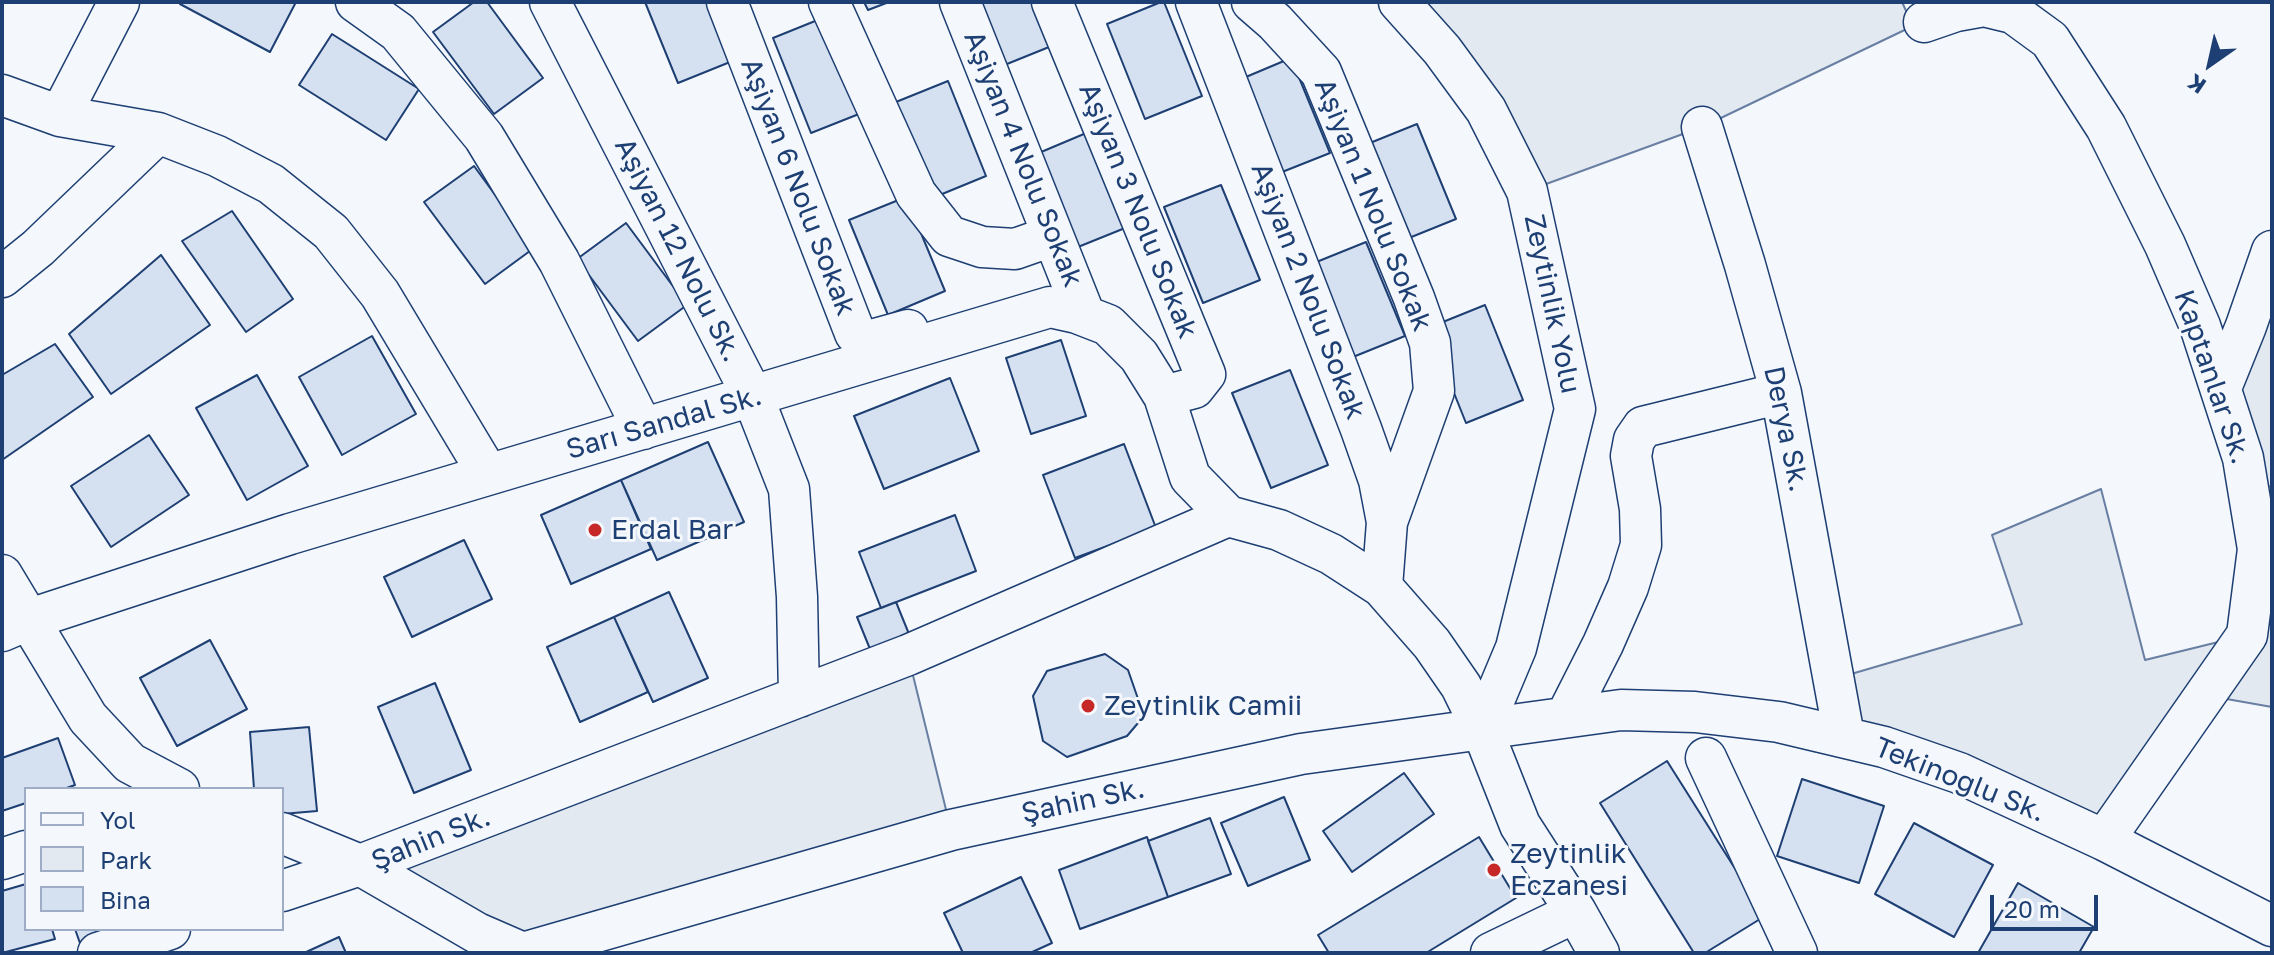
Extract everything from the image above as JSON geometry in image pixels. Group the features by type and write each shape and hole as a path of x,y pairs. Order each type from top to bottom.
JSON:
{"street":[{"path":"60,116 119,2"},
{"path":"356,2 398,32 484,137 559,261 643,429"},
{"name":"Aşiyan 12 Nolu Sk.","path":"550,2 753,397 789,489 797,597 799,697"},
{"name":"Aşiyan 6 Nolu Sokak","path":"727,2 855,333 868,341 955,316 983,327"},
{"path":"829,2 916,194 949,236 982,247 1015,249 1052,236"},
{"name":"Aşiyan 4 Nolu Sokak","path":"960,2 1085,316"},
{"name":"Aşiyan 3 Nolu Sokak","path":"1052,2 1205,374 1194,388 1164,396"},
{"name":"Aşiyan 2 Nolu Sokak","path":"1196,2 1379,480 1387,522 1382,587"},
{"name":"Aşiyan 1 Nolu Sokak","path":"1252,2 1321,72 1430,343 1434,391 1387,522"},
{"name":"Zeytinlik Yolu","path":"1399,2 1442,50 1486,110 1527,191 1575,409 1516,648 1482,729"},
{"name":"Kaptanlar Sk.","path":"1924,22 1984,6 2013,13 2050,40 2106,127 2158,232 2200,326 2243,458 2258,549 2247,635 2104,840"},
{"path":"2,95 60,116 158,133 217,156 271,184 331,232 380,294 488,474"},
{"name":"Derya Sk.","path":"1702,127 1781,393 1844,736"},
{"path":"2,277 20,253 158,133"},
{"path":"2221,388 2272,251"},
{"name":"Sarı Sandal Sk.","path":"16,625 290,534 1050,307 1108,325 1139,356 1164,396 1190,477 1228,516"},
{"path":"1566,717 1628,587 1641,545 1640,509 1631,456 1634,440 1643,427 1781,393"},
{"path":"1228,516 1279,530 1331,554 1382,587 1432,644 1461,686 1482,729 1520,825 1599,953"},
{"name":"Şahin Sk.","path":"360,865 908,655 1228,516"},
{"path":"2,575 16,625 88,718 130,763 175,787"},
{"name":"Tekinoğlu Sk.","path":"1482,729 1621,710 1695,712 1779,722 1844,736 1959,773 2104,840 2272,926"},
{"name":"Şahin Sk.","path":"360,865 474,943 523,953 951,830 1301,754 1482,729"},
{"path":"1706,758 1797,953"},
{"path":"284,834 360,865"},
{"path":"2,859 24,852"},
{"path":"284,890 360,865"},
{"path":"1491,953 1576,912"},
{"path":"98,953 164,931"}],"green space":[{"path":"1399,2 1902,2 1913,26 1702,127 1527,191"},
{"path":"2272,251 2272,485 2249,498 2221,388"},
{"path":"2101,489 2145,660 2247,635 2272,542 2272,707 2204,695 2104,840 1844,736 1834,679 2022,624 1992,535"},
{"path":"908,655 951,830 523,953 360,865"}],"building":[{"path":"181,2 296,2 270,52"},
{"path":"474,2 487,2 543,78 494,114 433,32"},
{"path":"645,2 711,2 735,60 678,83"},
{"path":"864,2 889,2 868,10"},
{"path":"976,2 1043,2 1059,43 1002,66"},
{"path":"1164,2 1202,96 1145,119 1107,24"},
{"path":"830,15 869,110 811,133 773,38"},
{"path":"332,34 419,89 386,140 299,85"},
{"path":"1291,58 1330,153 1272,176 1234,82"},
{"path":"948,81 986,176 930,199 891,104"},
{"path":"1417,124 1456,219 1399,242 1360,147"},
{"path":"1091,131 1130,226 1073,249 1034,155"},
{"path":"474,166 534,248 485,284 424,202"},
{"path":"1221,185 1260,280 1203,303 1164,207"},
{"path":"906,197 945,291 888,315 849,220"},
{"path":"232,211 293,299 246,332 182,241"},
{"path":"626,223 687,305 638,341 577,259"},
{"path":"1366,242 1405,336 1348,359 1309,265"},
{"path":"161,255 210,325 111,394 69,334"},
{"path":"1485,305 1523,400 1466,423 1428,328"},
{"path":"372,336 416,414 342,455 299,377"},
{"path":"1061,340 1086,416 1031,434 1006,358"},
{"path":"55,344 93,397 2,460 2,375"},
{"path":"1290,370 1328,465 1271,488 1232,393"},
{"path":"257,375 308,466 247,500 196,408"},
{"path":"950,378 979,451 884,489 854,416"},
{"path":"149,435 189,495 111,547 71,486"},
{"path":"708,442 744,522 657,560 621,480"},
{"path":"1124,444 1156,528 1075,558 1043,475"},
{"path":"621,480 651,549 571,584 541,515"},
{"path":"955,515 976,571 881,608 859,552"},
{"path":"464,540 492,599 412,637 384,577"},
{"path":"669,592 708,678 653,702 614,617"},
{"path":"896,602 911,639 872,654 857,617"},
{"path":"614,617 648,692 580,722 547,647"},
{"path":"210,640 247,709 177,746 140,678"},
{"name":"Zeytinlik Camii","path":"1105,654 1128,670 1144,716 1127,736 1067,757 1043,741 1033,696 1047,671"},
{"path":"435,683 471,770 414,793 378,707"},
{"path":"309,727 317,811 284,814 284,787 254,787 250,732"},
{"path":"58,738 75,785 24,787 24,804 2,811 2,758"},
{"path":"1667,761 1765,916 1705,953 1694,953 1600,803"},
{"path":"1404,773 1434,814 1352,872 1323,831"},
{"path":"1802,779 1884,806 1859,883 1777,856"},
{"path":"1284,797 1310,860 1248,886 1221,823"},
{"path":"1210,818 1231,874 1168,897 1148,841"},
{"path":"1914,823 1993,865 1954,937 1875,894"},
{"path":"1147,837 1168,897 1080,929 1059,870"},
{"path":"1479,837 1516,898 1426,953 1329,953 1318,935"},
{"path":"1021,877 1052,943 1030,953 963,953 944,913"},
{"path":"2018,883 2094,927 2079,953 1978,953"},
{"path":"24,885 24,931 53,931 55,939 2,953 2,891"},
{"path":"76,931 122,931 81,946"},
{"path":"339,937 346,953 304,953"}],"place":[{"name":"Erdal Bar","path":"595,530"},
{"name":"Zeytinlik Camii","path":"1088,706"},
{"name":"Zeytinlik Eczanesi","path":"1494,870"}]}
